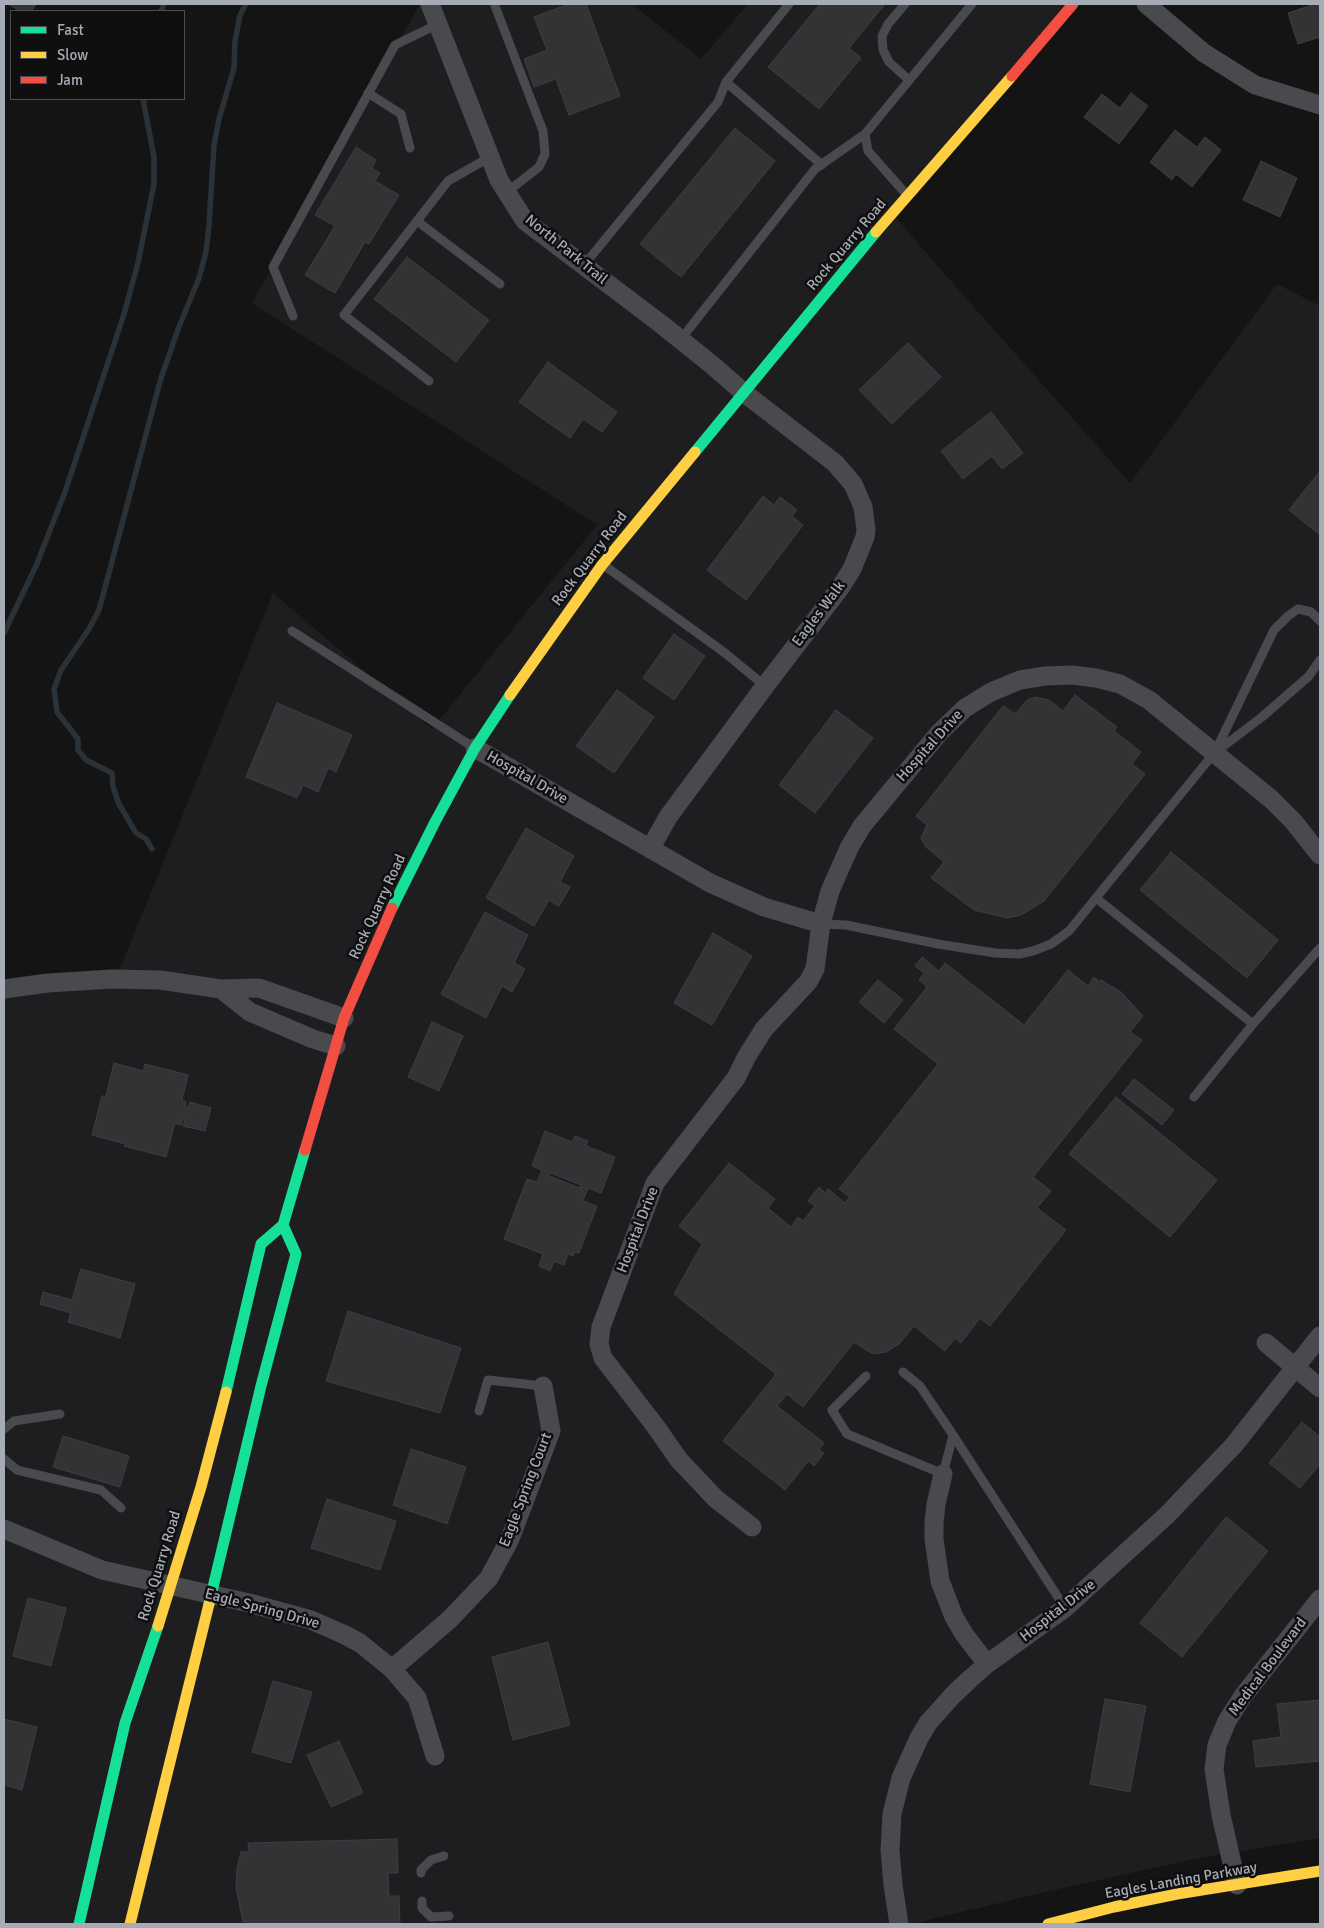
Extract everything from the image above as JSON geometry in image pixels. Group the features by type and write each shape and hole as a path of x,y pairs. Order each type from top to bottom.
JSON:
{"street":[{"name":"North Park Trail","path":"430,4 499,180 526,220 681,339 743,392"},
{"name":"Rock Quarry Road","path":"79,1924 124,1723 201,1486 227,1388 261,1244 283,1224 344,1018 390,912 435,822 475,748 518,682 602,565 743,392 1073,4"},
{"path":"1146,4 1204,53 1255,86 1320,105"},
{"name":"Eagles Walk","path":"650,849 668,817 840,588 857,559 866,530 861,499 842,469 743,392"},
{"name":"Hospital Drive","path":"752,1527 706,1490 678,1460 656,1426 604,1358 599,1344 601,1327 656,1183 736,1078 764,1029 808,982 815,969 821,924 830,891 839,869 862,826 939,733 965,708 991,692 1020,680 1072,675 1120,684 1149,700 1271,799 1293,821 1320,855"},
{"name":"Hospital Drive","path":"475,748 710,883 742,898 788,915 821,924"},
{"path":"4,989 48,983 112,979 160,980 221,989 259,988 344,1018"},
{"path":"221,989 250,1012 313,1039 336,1046"},
{"path":"133,1921 261,1386 296,1254 283,1224"},
{"name":"Hospital Drive","path":"900,1924 893,1886 890,1830 892,1814 901,1778 928,1722 953,1695 987,1664 1065,1608 1167,1515 1234,1445 1320,1336"},
{"path":"1266,1343 1320,1388"},
{"name":"Eagle Spring Court","path":"392,1669 450,1618 488,1578 510,1539 551,1431 544,1386"},
{"path":"943,1474 934,1523 934,1539 940,1581 954,1617 964,1634 987,1664"},
{"name":"Eagle Spring Drive","path":"4,1529 102,1570 249,1603 311,1620 345,1635 360,1643 392,1669 417,1698 435,1756"},
{"name":"Medical Boulevard","path":"1237,1885 1221,1815 1214,1769 1217,1745 1227,1721 1243,1696 1320,1599"},
{"name":"Eagles Landing Parkway","path":"1048,1924 1141,1901 1320,1871"}],"lane":[{"path":"584,265 718,102 726,82 789,4"},
{"path":"904,4 888,24 882,36 883,50 889,62 909,80"},
{"path":"681,339 815,169 865,134 972,4"},
{"path":"495,6 543,131 545,154 539,167 507,192"},
{"path":"293,316 272,267 395,45 438,24"},
{"path":"726,82 822,165"},
{"path":"368,93 402,114 410,148"},
{"path":"865,134 868,151 908,196"},
{"path":"429,381 344,315 448,181 490,157"},
{"path":"417,221 500,284"},
{"path":"602,565 725,653 765,686"},
{"name":"Hospital Drive","path":"821,924 846,926 973,950 1019,954 1052,944 1069,931 1215,752 1274,630 1298,609 1311,612 1320,621"},
{"path":"292,632 475,748"},
{"name":"Hospital Drive","path":"1215,752 1276,706 1309,676 1320,660"},
{"path":"1096,898 1253,1024"},
{"path":"1194,1097 1253,1024 1320,948"},
{"path":"903,1372 920,1386 1065,1608"},
{"path":"866,1376 832,1410 847,1434 943,1474 953,1435"},
{"path":"480,1411 488,1380 544,1386"},
{"path":"4,1429 14,1421 60,1414"},
{"path":"4,1458 5,1461 17,1470 101,1490 121,1508"},
{"path":"421,1873 421,1870 431,1860 444,1856"},
{"path":"422,1901 422,1908 431,1917 449,1916"}],"shaded area":[{"path":"420,4 632,4 701,59 748,4 1065,4 894,215 1130,483 1277,284 1320,306 1320,1838 1194,1859 911,1924 4,1924 4,979 119,971 273,593 432,729 597,525 252,303"}],"building":[{"path":"8,4 36,4 33,10 18,10"},
{"path":"569,4 586,4 620,96 569,115 556,79 534,87 524,59 547,50 534,17"},
{"path":"820,4 885,4 849,48 861,58 819,109 768,67"},
{"path":"1311,4 1320,4 1320,37 1298,44 1288,13"},
{"path":"1131,93 1148,106 1119,144 1084,117 1102,94 1120,108"},
{"path":"735,128 775,161 681,277 640,244"},
{"path":"1175,130 1197,147 1205,137 1221,150 1192,187 1176,174 1172,180 1150,162"},
{"path":"356,147 376,160 372,168 380,173 375,181 399,195 369,244 365,242 335,293 305,275 335,226 315,215"},
{"path":"1261,161 1297,178 1280,217 1243,200"},
{"path":"407,257 489,320 456,362 374,299"},
{"path":"908,343 941,377 892,424 859,390"},
{"path":"548,362 617,412 602,432 583,419 570,438 519,402"},
{"path":"991,412 1023,453 1002,469 992,456 963,479 941,451"},
{"path":"1320,471 1320,535 1289,510"},
{"path":"763,496 774,505 780,497 797,510 792,516 803,525 746,600 707,570"},
{"path":"674,634 705,656 674,700 643,678"},
{"path":"617,690 654,717 614,773 576,746"},
{"path":"1075,695 1117,727 1114,731 1141,752 1132,764 1145,774 1044,901 1021,915 1007,918 974,910 931,878 944,862 926,847 921,838 927,825 916,816 1003,706 1015,714 1027,700 1035,697 1049,700 1063,711"},
{"path":"277,703 352,735 336,772 328,768 318,792 303,785 297,798 246,777"},
{"path":"836,710 873,738 815,813 779,785"},
{"path":"526,828 574,856 560,882 570,887 559,906 549,900 534,926 486,898"},
{"path":"1171,852 1278,940 1247,978 1140,890"},
{"path":"485,912 528,935 514,963 525,969 512,992 502,986 486,1018 441,994"},
{"path":"713,933 752,956 712,1025 674,1003"},
{"path":"922,957 939,971 945,963 1024,1025 1068,970 1088,986 1094,977 1121,992 1143,1016 1130,1032 1142,1040 1033,1177 1051,1191 1037,1208 1066,1230 990,1326 980,1318 961,1343 955,1338 945,1351 914,1326 899,1344 886,1352 874,1354 854,1342 803,1407 787,1394 777,1406 824,1443 819,1450 824,1453 814,1466 808,1461 785,1490 723,1441 776,1374 674,1294 702,1244 679,1226 729,1163 775,1199 768,1208 791,1227 798,1217 803,1221 815,1206 808,1201 819,1187 825,1193 828,1189 845,1203 850,1197 839,1189 938,1064 894,1029 927,987 919,980 924,973 915,966"},
{"path":"878,980 903,1000 884,1023 859,1002"},
{"path":"432,1022 463,1036 439,1091 408,1077"},
{"path":"114,1063 143,1071 145,1064 188,1075 182,1100 186,1102 185,1107 188,1108 190,1102 211,1108 205,1131 183,1126 185,1120 182,1120 181,1125 175,1123 166,1157 92,1135 102,1096 106,1096"},
{"path":"1134,1079 1174,1110 1162,1125 1122,1094"},
{"path":"1116,1097 1217,1180 1170,1237 1069,1154"},
{"path":"545,1131 572,1142 575,1136 588,1141 586,1146 615,1157 601,1193 588,1188 583,1201 597,1206 579,1253 575,1252 573,1256 568,1254 564,1265 554,1261 550,1271 539,1266 543,1254 504,1239 527,1179 537,1182 542,1170 532,1166","holes":["551,1173 581,1185 580,1188 549,1176"]},
{"path":"81,1269 135,1284 120,1338 68,1322 71,1313 40,1304 43,1292 72,1300"},
{"path":"348,1311 461,1348 440,1413 326,1381"},
{"path":"1302,1422 1320,1437 1320,1464 1300,1488 1269,1463"},
{"path":"63,1436 129,1456 120,1487 53,1467"},
{"path":"411,1449 466,1467 447,1524 393,1505"},
{"path":"327,1499 396,1521 380,1570 311,1548"},
{"path":"1226,1517 1268,1551 1182,1657 1140,1623"},
{"path":"28,1598 66,1608 51,1666 13,1656"},
{"path":"548,1642 570,1725 513,1740 492,1657"},
{"path":"273,1681 312,1692 291,1763 252,1752"},
{"path":"1105,1699 1146,1706 1130,1792 1090,1784"},
{"path":"1320,1700 1320,1761 1256,1767 1253,1741 1281,1737 1277,1704"},
{"path":"4,1719 37,1727 22,1790 4,1785"},
{"path":"339,1741 363,1793 331,1807 307,1755"},
{"path":"397,1839 398,1873 388,1873 389,1896 399,1896 400,1924 251,1924 251,1922 243,1922 236,1888 237,1869 241,1852 249,1852 248,1843"}],"waterway":[{"path":"161,10 164,4"},
{"path":"152,849 146,839 136,833 119,804 113,787 112,773 86,760 78,750 78,739 57,712 54,689 61,670 89,629 99,610 161,378 199,278 206,252 214,145 219,119 234,68 235,41 240,15 246,4"},
{"path":"4,633 36,566 65,492 124,314 138,263 154,184 154,157 143,100"}],"traffic: fast":[{"path":"695,452 876,232"},
{"path":"392,908 475,748 510,695"},
{"path":"226,1392 261,1244 283,1225 305,1150"},
{"path":"209,1604 261,1386 296,1254 283,1225"},
{"path":"79,1924 125,1723 158,1626"}],"traffic: slow":[{"path":"876,232 1012,76"},
{"path":"510,695 602,565 695,452"},
{"path":"158,1626 201,1487 226,1392"},
{"path":"130,1924 209,1604"},
{"path":"1048,1924 1114,1907 1177,1894 1320,1871"}],"traffic: jam":[{"path":"1012,76 1073,4"},
{"path":"305,1150 344,1018 392,908"}]}
